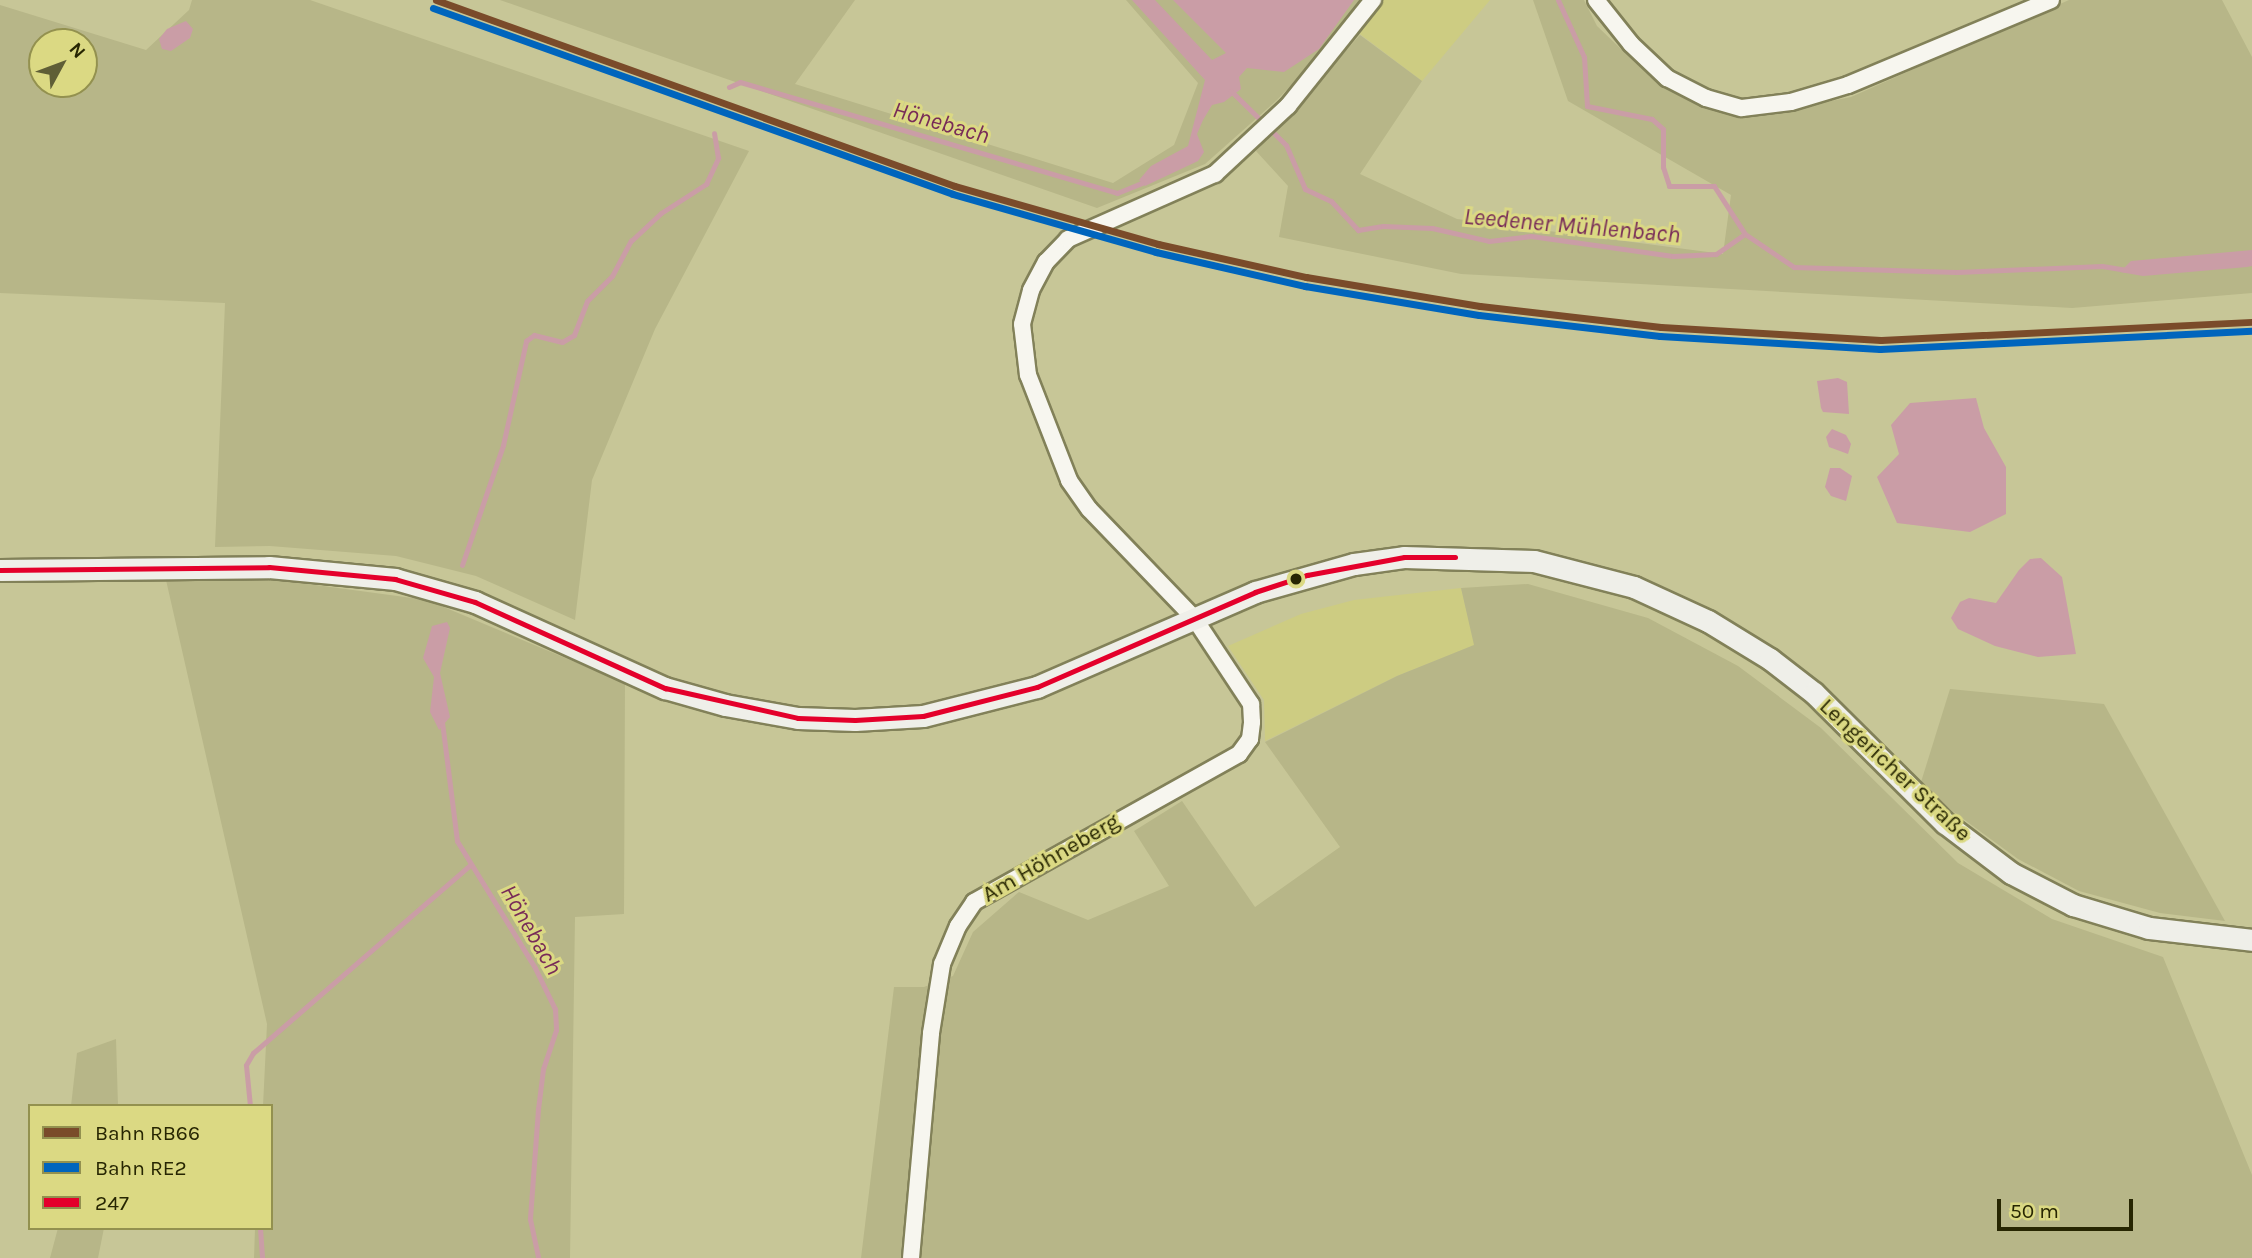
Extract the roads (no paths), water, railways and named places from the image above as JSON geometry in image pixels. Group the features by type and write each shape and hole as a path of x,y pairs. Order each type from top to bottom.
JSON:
{"main road":[{"name":"Lengericher Straße","path":"0,570 268,567 396,579 475,602 665,688 725,705 797,718 855,720 923,716 1037,687 1255,592 1354,564 1455,557 1534,561 1634,587 1708,621 1814,693 1945,823 2011,873 2073,905 2149,928 2252,940"}],"street":[{"name":"Am Höhneberg","path":"911,1258 931,1032 942,964 958,926 974,902 1239,754 1250,739 1251,704 1194,618 1089,509 1069,480 1028,376 1022,324 1031,290 1046,262 1068,239 1216,174 1288,106 1373,0"},
{"path":"1597,0 1631,44 1667,78 1706,97 1742,108 1791,102 1848,85 2051,0"}],"waterway":[{"path":"1558,0 1584,57 1587,106 1652,119 1663,129 1663,167 1669,186 1714,186 1745,234"},
{"name":"Hönebach","path":"729,87 740,82 1117,193 1142,183"},
{"name":"Leedener Mühlenbach","path":"1231,91 1286,145 1305,189 1331,201 1358,230 1383,226 1432,228 1489,241 1531,236 1673,256 1716,254 1745,234 1794,267 1957,272 2102,266 2127,270"},
{"name":"Hönebach","path":"462,565 503,445 526,341 534,335 562,342 574,335 587,301 612,276 631,241 661,213 706,184 718,158 714,133"},
{"name":"Hönebach","path":"442,722 457,841 535,968 555,1009 556,1030 543,1069 538,1109 530,1219 538,1258"},
{"path":"250,1104 246,1065 253,1053 470,865"},
{"path":"260,1230 262,1258"}],"rail line":[{"name":"RB66","path":"436,0 955,186 1158,244 1306,277 1480,306 1661,327 1881,340 2252,322"},
{"name":"RE2","path":"433,8 953,194 1156,252 1305,286 1479,315 1660,336 1880,349 2252,331"}]}
